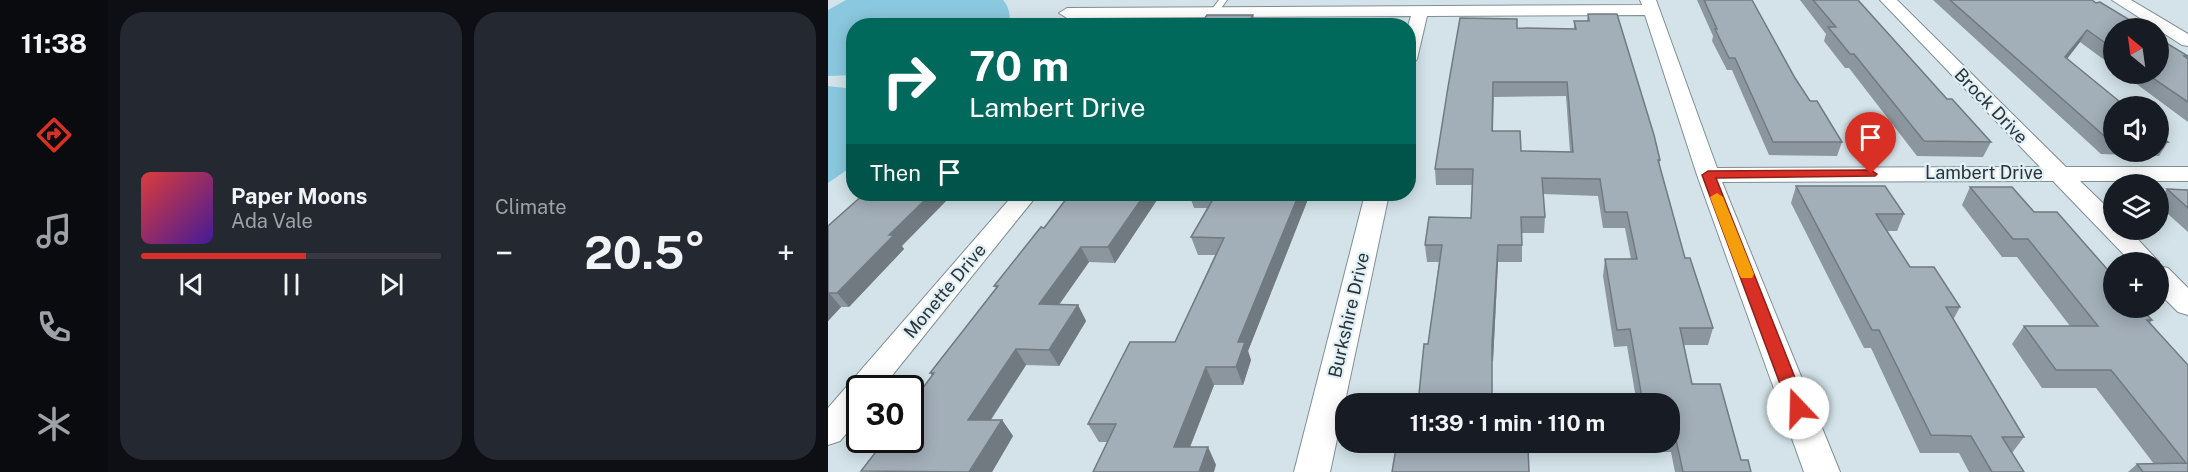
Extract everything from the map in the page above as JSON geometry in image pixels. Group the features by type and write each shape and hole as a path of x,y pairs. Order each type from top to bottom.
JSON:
{"street":[{"name":"Brock Drive","path":"1888,0 2136,252"},
{"path":"2120,0 2188,41"},
{"path":"1178,18 1218,7 1420,11 1650,5 1708,175 1822,472"},
{"path":"1416,27 1420,11"},
{"path":"1066,14 1136,18"},
{"name":"Lambert Drive","path":"1708,175 2188,174"},
{"name":"Monette Drive","path":"875,375 1020,201"},
{"name":"Burkshire Drive","path":"1312,472 1375,201"},
{"path":"2169,286 2188,305"},
{"path":"828,432 846,411"}],"shaded area":[{"path":"846,0 1003,0 1010,18 846,18 846,75 828,76 828,10"},
{"path":"828,86 846,88 846,171 828,183"}],"building":[{"path":"1704,0 1752,0 1795,78 1810,101 1817,101 1842,142 1773,142 1735,58 1729,58"},
{"path":"1813,0 1858,0 1947,99 1952,99 1991,142 1924,141 1854,54 1850,54 1828,27 1836,27"},
{"path":"1950,0 2092,0 2096,3 2100,2 2126,18 2103,18 2103,41 2087,30 2065,57 2113,96 2103,96 2103,135"},
{"path":"1588,14 1617,14 1654,135 1660,160 1658,160 1685,258 1690,258 1713,328 1680,328 1692,384 1720,384 1741,460 1748,460 1751,472 1683,472 1679,453 1680,393 1641,393 1630,329 1617,330 1605,259 1637,259 1627,212 1605,212 1600,179 1542,178 1545,217 1521,217 1522,245 1498,245 1492,344 1492,393 1419,393 1424,344 1428,344 1442,245 1425,245 1429,217 1471,218 1473,169 1435,169 1460,18 1517,19 1517,28 1576,29 1574,21 1589,21","holes":["1493,82 1567,82 1573,152 1521,151 1520,131 1492,131"]},
{"path":"1207,15 1253,15 1251,18 1205,18"},
{"path":"2169,45 2188,56 2184,56 2188,59 2188,102 2162,84 2169,84"},
{"path":"1796,186 1885,186 1904,214 1876,214 1910,267 1934,267 1960,307 1946,307 2024,437 2002,437 2024,472 1992,472 1971,436 1931,435 1879,330 1872,330"},
{"path":"1970,187 2012,187 2034,212 2057,212 2103,264 2103,318 2150,318 2152,320 2147,320 2188,365 2188,472 2143,472 2137,464 2186,463 2111,370 2056,370 2024,326 2098,326 2028,239 2013,239"},
{"path":"2169,189 2188,190 2188,208 2169,191"},
{"path":"856,201 924,201 889,235 894,235 837,293 828,294 828,226"},
{"path":"1065,201 1140,201 1108,247 1081,247 1039,304 1078,305 1049,350 1016,349 968,420 1002,420 969,472 861,471 875,453 924,453 924,386 934,373 930,373 1041,227 1044,228"},
{"path":"1212,201 1296,201 1238,342 1245,342 1236,367 1206,367 1174,447 1208,447 1199,472 1093,472 1116,424 1088,424 1130,342 1175,342 1224,238 1191,237"},
{"path":"1395,453 1528,453 1529,472 1392,472"}],"slow traffic":[{"path":"1717,197 1746,274"}],"route":[{"path":"1798,408 1708,175 1871,174"}]}
